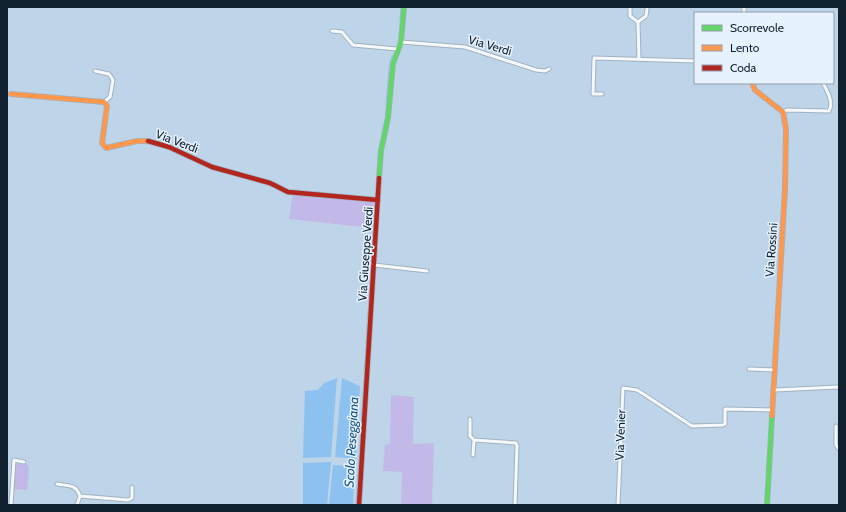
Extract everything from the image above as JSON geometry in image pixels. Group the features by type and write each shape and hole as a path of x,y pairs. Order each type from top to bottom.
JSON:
{"street":[{"name":"Via Giuseppe Verdi","path":"359,505 381,151 388,118 393,64 397,49 401,42 404,7"},
{"path":"744,7 750,8"},
{"path":"630,8 630,16 638,22"},
{"path":"638,22 646,16 646,9"},
{"path":"638,22 639,59"},
{"path":"332,31 342,32 353,45 397,49"},
{"name":"Via Verdi","path":"401,42 465,47 536,70 549,70"},
{"path":"602,94 593,94 594,58 694,61"},
{"path":"11,94 104,102 110,97 112,80 109,74 95,72"},
{"path":"752,84 755,90 783,112 786,110 829,110 831,106 829,94 824,84"},
{"name":"Via Verdi","path":"104,102 107,106 102,144 106,148 137,141 152,141 169,147 212,167 270,183 288,192 378,200"},
{"name":"Via Rossini","path":"767,505 785,189 786,129 783,112"},
{"path":"374,265 427,271"},
{"path":"749,369 775,370"},
{"name":"Via Venier","path":"618,505 621,393 623,388 626,387 645,395 692,426 725,424 725,409 772,410"},
{"path":"774,390 839,387"},
{"path":"470,419 470,436 474,440 516,443 515,505"},
{"path":"836,426 836,445 839,449"},
{"path":"473,455 474,440"},
{"path":"11,505 14,460 24,462"},
{"path":"57,484 74,487 77,489 80,496 77,505"},
{"path":"80,496 128,500 132,498 132,487"}],"shaded area":[{"path":"293,194 374,201 372,228 289,219"},
{"path":"391,395 414,397 413,444 434,443 432,505 401,505 402,472 383,471 385,445 390,444"},
{"path":"15,464 27,464 29,468 27,490 14,489"}],"water":[{"path":"337,378 331,457 303,458 305,391 318,390 324,383"},
{"path":"342,378 360,386 356,459 335,457"},
{"path":"331,462 327,505 303,505 303,463"},
{"path":"333,465 355,466 353,505 329,505"}],"waterway":[{"name":"Scolo Peseggiana","path":"400,20 401,7"},
{"name":"Scolo Peseggiana","path":"389,66 392,56"},
{"name":"Scolo Peseggiana","path":"386,107 389,68"},
{"name":"Scolo Peseggiana","path":"385,115 386,110"},
{"name":"Scolo Peseggiana","path":"378,154 385,119"},
{"name":"Scolo Peseggiana","path":"370,286 375,202"},
{"name":"Scolo Peseggiana","path":"369,298 370,291"},
{"name":"Scolo Peseggiana","path":"367,321 369,302"},
{"name":"Scolo Peseggiana","path":"366,344 367,324"},
{"name":"Scolo Peseggiana","path":"364,372 366,347"},
{"name":"Scolo Peseggiana","path":"356,505 364,380"}],"traffic: fast":[{"path":"379,178 381,151 388,118 393,64 401,42 404,7"},
{"path":"767,505 772,416"}],"traffic: slow":[{"path":"752,84 755,90 783,112 786,129 785,189 772,416"},
{"path":"11,94 104,102 107,106 102,143 106,148 137,141 148,141"}],"traffic: jam":[{"path":"148,141 169,147 212,167 270,183 288,192 378,200"},
{"path":"359,505 379,178"}]}
